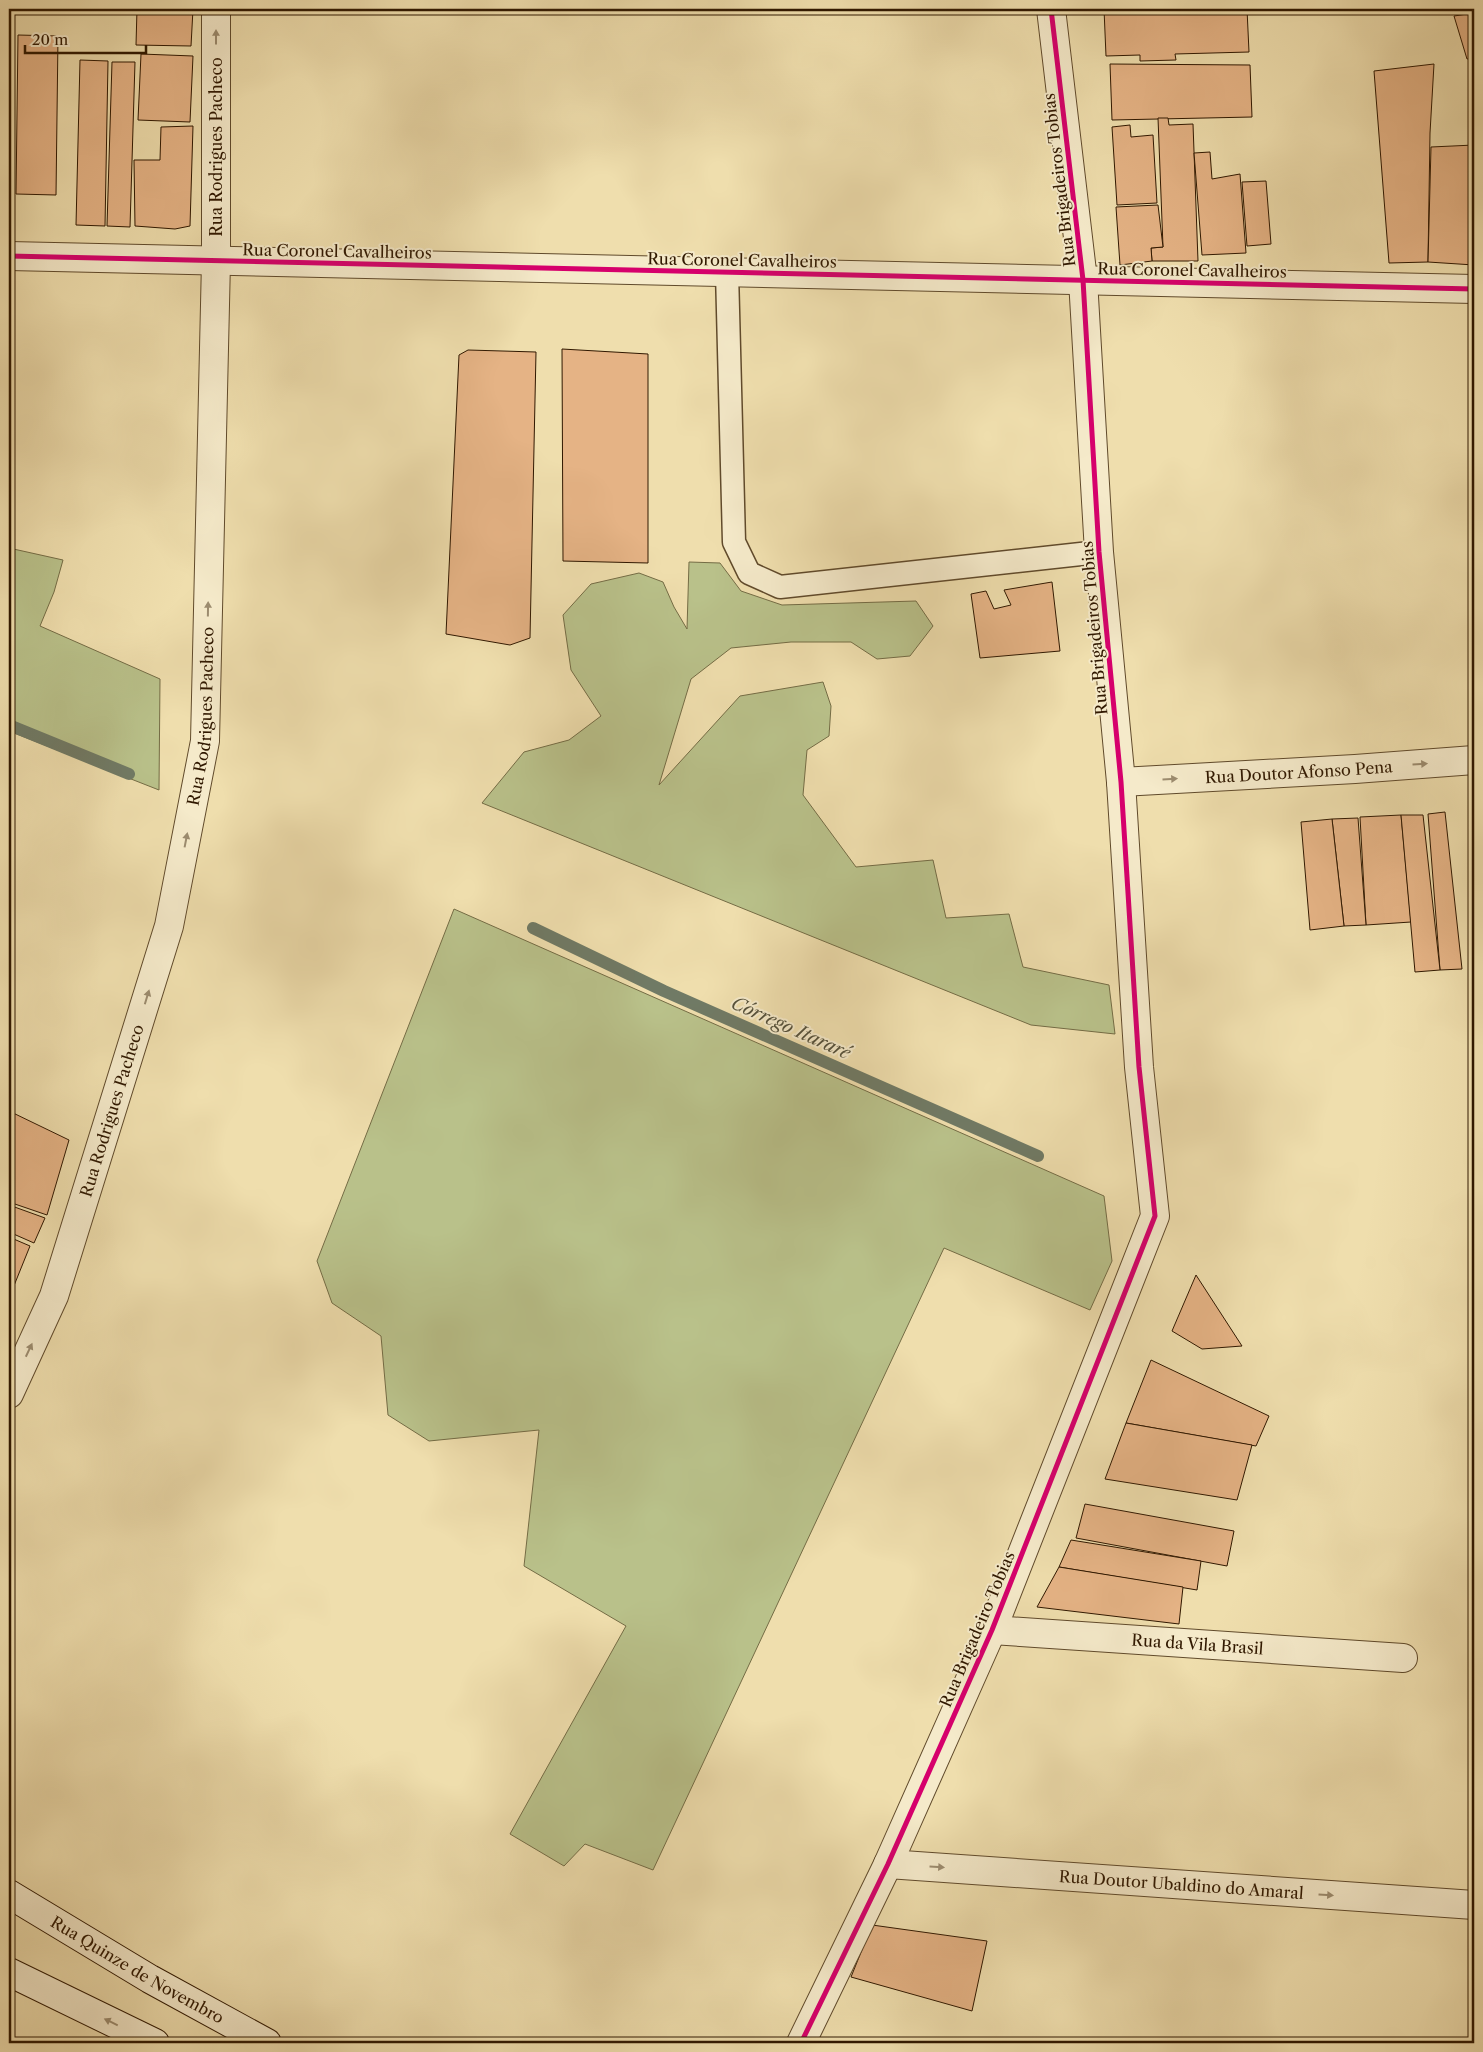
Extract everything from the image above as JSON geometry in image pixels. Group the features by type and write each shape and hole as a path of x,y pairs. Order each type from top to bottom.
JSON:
{"street":[{"name":"Rua Rodrigues Pacheco","path":"9,1394 54,1296 169,926 205,741 216,261 216,9"},
{"name":"Rua Brigadeiros Tobias","path":"1052,9 1083,280 1099,552 1121,782 1140,1067 1155,1216"},
{"name":"Rua Coronel Cavalheiros","path":"9,256 1474,289"},
{"name":"Rua Doutor Afonso Pena","path":"1121,782 1355,769 1474,760"},
{"name":"Rua Brigadeiro Tobias","path":"801,2043 888,1864 992,1630 1155,1216"},
{"name":"Rua da Vila Brasil","path":"992,1630 1403,1658"},
{"name":"Rua Doutor Ubaldino do Amaral","path":"888,1864 1474,1905"},
{"name":"Rua Quinze de Novembro","path":"9,1894 150,1979 267,2043"},
{"path":"9,1972 155,2043"}],"lane":[{"path":"727,272 734,542 749,573 780,587 1099,552"}],"green space":[{"path":"9,548 63,560 54,592 40,626 160,679 159,790 9,731"},
{"path":"689,562 720,563 741,591 782,605 916,601 933,626 910,656 877,659 851,642 791,642 731,648 691,679 659,785 740,696 823,682 831,706 829,736 807,750 803,795 856,867 933,860 946,918 1009,914 1023,967 1109,985 1115,1034 1031,1025 482,803 524,752 569,740 601,716 571,670 563,615 591,584 639,573 663,582 674,607 687,629"},
{"path":"454,909 1104,1196 1112,1261 1090,1310 944,1248 653,1870 585,1844 564,1866 510,1834 626,1626 524,1566 539,1430 429,1441 388,1415 381,1336 332,1303 317,1261"}],"building":[{"path":"137,9 193,9 191,46 136,45"},
{"path":"1104,9 1247,9 1249,52 1175,54 1176,60 1140,61 1140,55 1106,56"},
{"path":"1474,13 1474,58 1467,59 1454,16"},
{"path":"18,35 58,36 56,195 16,194"},
{"path":"141,54 193,56 190,122 138,120"},
{"path":"80,60 108,61 105,226 76,225"},
{"path":"112,62 135,62 130,227 107,226"},
{"path":"1110,64 1250,65 1252,117 1112,120"},
{"path":"1434,64 1430,133 1428,262 1389,263 1374,71"},
{"path":"1158,118 1168,118 1169,125 1193,124 1198,261 1152,261 1151,248 1163,247"},
{"path":"1130,125 1131,137 1153,135 1157,203 1117,205 1112,127"},
{"path":"193,126 190,226 175,229 135,226 134,160 160,160 161,127"},
{"path":"1474,145 1474,265 1428,262 1431,147"},
{"path":"1210,152 1212,179 1240,174 1246,253 1202,255 1194,153"},
{"path":"1266,181 1271,244 1247,246 1242,182"},
{"path":"1158,205 1163,247 1151,248 1152,261 1120,265 1116,207"},
{"path":"562,349 648,354 648,563 563,561"},
{"path":"468,350 536,352 530,638 510,645 446,634 459,355"},
{"path":"1052,582 1060,651 980,658 971,594 986,591 994,609 1011,605 1004,590"},
{"path":"1445,812 1462,969 1440,970 1428,814"},
{"path":"1401,815 1411,922 1366,925 1360,817"},
{"path":"1401,815 1423,815 1440,970 1415,972"},
{"path":"1358,818 1366,925 1344,926 1332,819"},
{"path":"1332,819 1344,926 1310,930 1301,822"},
{"path":"9,1111 69,1140 47,1215 9,1202"},
{"path":"9,1205 45,1218 34,1243 9,1232"},
{"path":"9,1237 30,1246 9,1298"},
{"path":"1196,1275 1242,1346 1202,1349 1172,1331"},
{"path":"1151,1360 1269,1416 1256,1446 1126,1423"},
{"path":"1126,1423 1252,1445 1237,1500 1105,1479"},
{"path":"1085,1504 1234,1531 1227,1566 1076,1538"},
{"path":"1071,1540 1201,1561 1197,1590 1059,1567"},
{"path":"1059,1567 1183,1587 1179,1624 1037,1607"},
{"path":"872,1925 987,1941 972,2011 851,1977"}],"waterway":[{"name":"Córrego Itararé","path":"9,725 129,774"},
{"name":"Córrego Itararé","path":"533,928 664,991 1038,1156"}],"cycle path":[{"path":"801,2043 888,1864 992,1630 1155,1216 1139,1067 1121,782 1099,552 1083,280 1051,9"},
{"path":"9,256 1474,289"}]}
